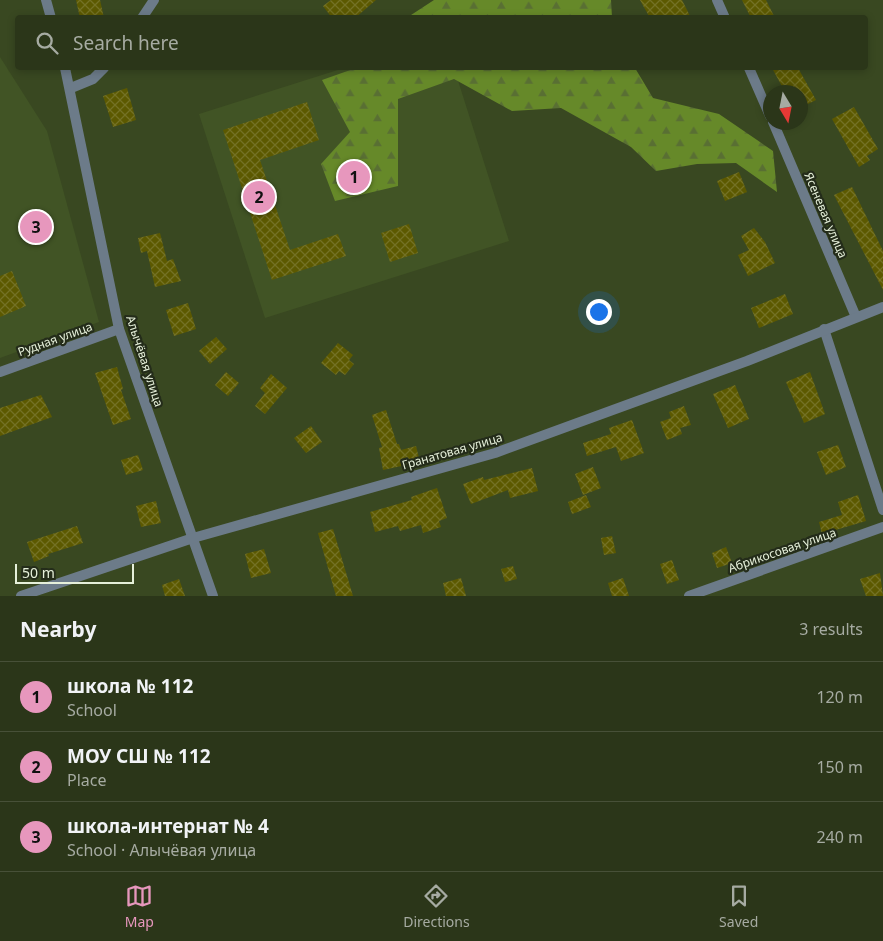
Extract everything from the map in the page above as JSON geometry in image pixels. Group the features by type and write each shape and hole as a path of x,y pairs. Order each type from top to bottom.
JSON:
{"street":[{"path":"46,0 50,15"},
{"path":"144,15 154,0"},
{"path":"717,0 724,15"},
{"name":"Алычёвая улица","path":"66,70 71,88 119,329 213,596"},
{"path":"71,88 93,79 102,70"},
{"path":"750,70 763,100"},
{"name":"Ясеневая улица","path":"776,130 856,317"},
{"name":"Гранатовая улица","path":"20,596 193,538 495,453 747,361 883,307"},
{"name":"Рудная улица","path":"0,372 119,329"},
{"path":"824,329 883,510"},
{"name":"Абрикосовая улица","path":"689,596 883,528"}],"shaded area":[{"path":"0,57 47,131 99,322 0,358"},
{"path":"338,70 455,70 509,241 265,318 199,114"}],"green space":[{"path":"434,0 611,0 612,15 411,15"},
{"path":"350,70 636,70 653,98 719,114 773,151 777,192 736,163 697,164 656,171 631,147 561,108 512,111 454,79 398,99 398,186 335,201 321,164 350,132 322,80"}],"building":[{"path":"76,0 100,0 103,15 79,15"},
{"path":"331,0 376,0 358,15 330,15 323,6"},
{"path":"640,0 682,0 690,15 648,15"},
{"path":"742,0 766,0 774,15 750,15"},
{"path":"773,70 799,70 808,85 781,85"},
{"path":"808,86 816,100 808,104"},
{"path":"127,88 136,120 113,127 103,96"},
{"path":"307,102 319,140 260,160 290,250 338,234 346,256 272,280 223,130"},
{"path":"854,107 878,149 867,156 870,160 859,167 832,119"},
{"path":"739,172 747,192 725,201 717,181"},
{"path":"852,187 883,251 883,290 834,195"},
{"path":"409,224 418,253 390,262 381,233"},
{"path":"754,228 765,242 775,263 748,276 738,255 749,250 741,236"},
{"path":"160,233 167,261 173,259 181,281 155,287 147,251 141,253 138,238"},
{"path":"12,271 26,306 0,317 0,276"},
{"path":"785,294 793,314 759,328 751,308"},
{"path":"188,303 196,329 174,336 166,310"},
{"path":"216,337 227,349 210,364 199,351"},
{"path":"338,343 353,355 349,360 354,364 345,375 339,371 336,375 321,363"},
{"path":"117,367 123,389 121,390 131,419 113,425 95,373"},
{"path":"226,372 239,383 228,396 215,385"},
{"path":"810,372 825,414 804,423 786,382"},
{"path":"271,374 287,388 265,414 255,406 265,393 260,388"},
{"path":"735,385 749,419 728,428 713,394"},
{"path":"41,395 52,417 0,436 0,408"},
{"path":"684,406 691,425 680,428 682,434 667,440 660,422 671,418 669,412"},
{"path":"386,410 397,444 399,444 401,450 416,446 420,462 383,470 379,448 382,447 372,415"},
{"path":"632,420 644,453 621,461 616,447 587,456 583,443 611,434 609,428"},
{"path":"311,426 322,442 306,453 294,438"},
{"path":"838,445 846,467 826,475 817,452"},
{"path":"138,455 143,470 126,475 121,460"},
{"path":"593,467 601,488 583,495 575,474"},
{"path":"532,468 538,491 510,498 508,490 471,504 463,484 483,477 484,480"},
{"path":"437,488 447,518 439,521 441,527 423,533 421,525 400,531 398,526 375,532 370,512 412,500 411,497"},
{"path":"586,495 591,507 572,514 568,502"},
{"path":"858,495 866,521 822,534 819,522 842,515 838,502"},
{"path":"156,501 161,523 141,527 136,506"},
{"path":"77,526 83,543 48,554 49,556 34,562 27,542"},
{"path":"333,529 353,596 336,596 318,533"},
{"path":"612,536 616,553 604,555 601,538"},
{"path":"726,547 732,563 717,568 712,553"},
{"path":"264,549 271,573 251,578 245,554"},
{"path":"672,560 679,580 667,584 660,564"},
{"path":"513,566 517,579 505,582 501,569"},
{"path":"880,573 883,596 866,596 860,579"},
{"path":"461,578 466,596 446,596 443,583"},
{"path":"623,578 629,596 612,596 608,583"},
{"path":"179,579 185,596 165,596 162,585"}],"place":[{"name":"школа № 112","path":"354,177"},
{"name":"МОУ СШ № 112","path":"259,197"},
{"name":"школа-интернат № 4","path":"36,227"}]}
